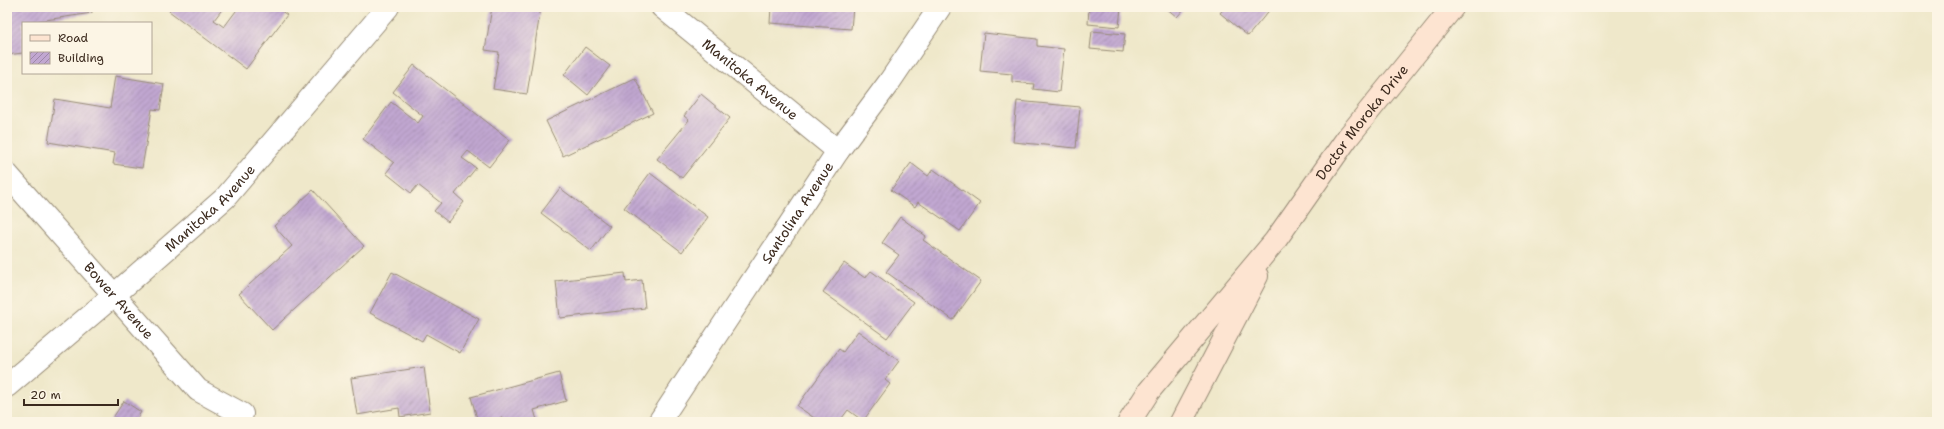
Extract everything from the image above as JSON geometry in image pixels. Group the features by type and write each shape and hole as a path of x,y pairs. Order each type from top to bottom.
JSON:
{"main road":[{"name":"Doctor Moroka Drive","path":"1129,422 1150,391 1275,241 1348,137 1454,7"},
{"name":"Doctor Moroka Drive","path":"1181,422 1275,241"}],"street":[{"name":"Manitoka Avenue","path":"7,386 114,296 225,198 388,7"},
{"name":"Manitoka Avenue","path":"662,7 838,151"},
{"name":"Santolina Avenue","path":"659,422 838,151 890,81 940,7"},
{"name":"Bower Avenue","path":"7,174 198,390 242,414"}],"building":[{"path":"7,7 91,7 92,13 39,22 22,22 22,53 7,55"},
{"path":"172,7 224,7 214,20 224,27 239,7 276,7 287,15 246,69 169,11"},
{"path":"492,7 541,7 527,94 493,89 499,52 485,50"},
{"path":"771,7 853,7 851,29 770,23"},
{"path":"1089,7 1121,7 1119,27 1088,24"},
{"path":"1165,7 1186,7 1177,17"},
{"path":"1225,7 1272,7 1248,36 1220,13"},
{"path":"1092,31 1125,34 1123,52 1090,49"},
{"path":"984,33 1037,39 1037,46 1064,49 1059,92 1033,89 1034,84 1012,82 1012,74 980,71"},
{"path":"585,47 610,66 588,95 564,75"},
{"path":"414,65 510,140 489,167 468,151 462,158 476,168 455,194 464,202 448,222 434,211 441,203 418,185 411,193 386,173 394,163 363,139 391,102 418,123 423,116 393,92"},
{"path":"115,76 164,84 160,110 152,109 142,168 113,164 115,153 48,142 55,99 110,108"},
{"path":"635,78 653,113 563,156 546,121"},
{"path":"701,94 730,118 682,178 657,159 689,120 684,116"},
{"path":"1017,101 1080,107 1076,148 1013,142"},
{"path":"911,163 928,176 933,169 980,203 960,231 918,202 915,207 891,190"},
{"path":"650,173 708,217 682,252 624,208"},
{"path":"560,188 610,226 591,251 541,213"},
{"path":"313,190 364,246 272,330 239,294 292,246 274,226"},
{"path":"900,217 926,236 923,240 981,281 953,320 886,272 899,255 882,243"},
{"path":"844,263 865,278 871,271 914,302 887,338 823,292"},
{"path":"392,272 479,319 460,353 426,334 422,341 370,313"},
{"path":"625,273 626,282 642,280 645,308 560,318 556,281"},
{"path":"858,331 899,361 885,380 890,384 863,421 848,410 839,422 820,422 797,406 839,349 843,352"},
{"path":"424,367 430,412 400,417 399,408 357,415 351,378"},
{"path":"559,373 566,401 534,410 537,420 529,422 503,422 502,418 488,422 478,422 471,397"},
{"path":"124,401 141,412 135,422 110,422"}]}
